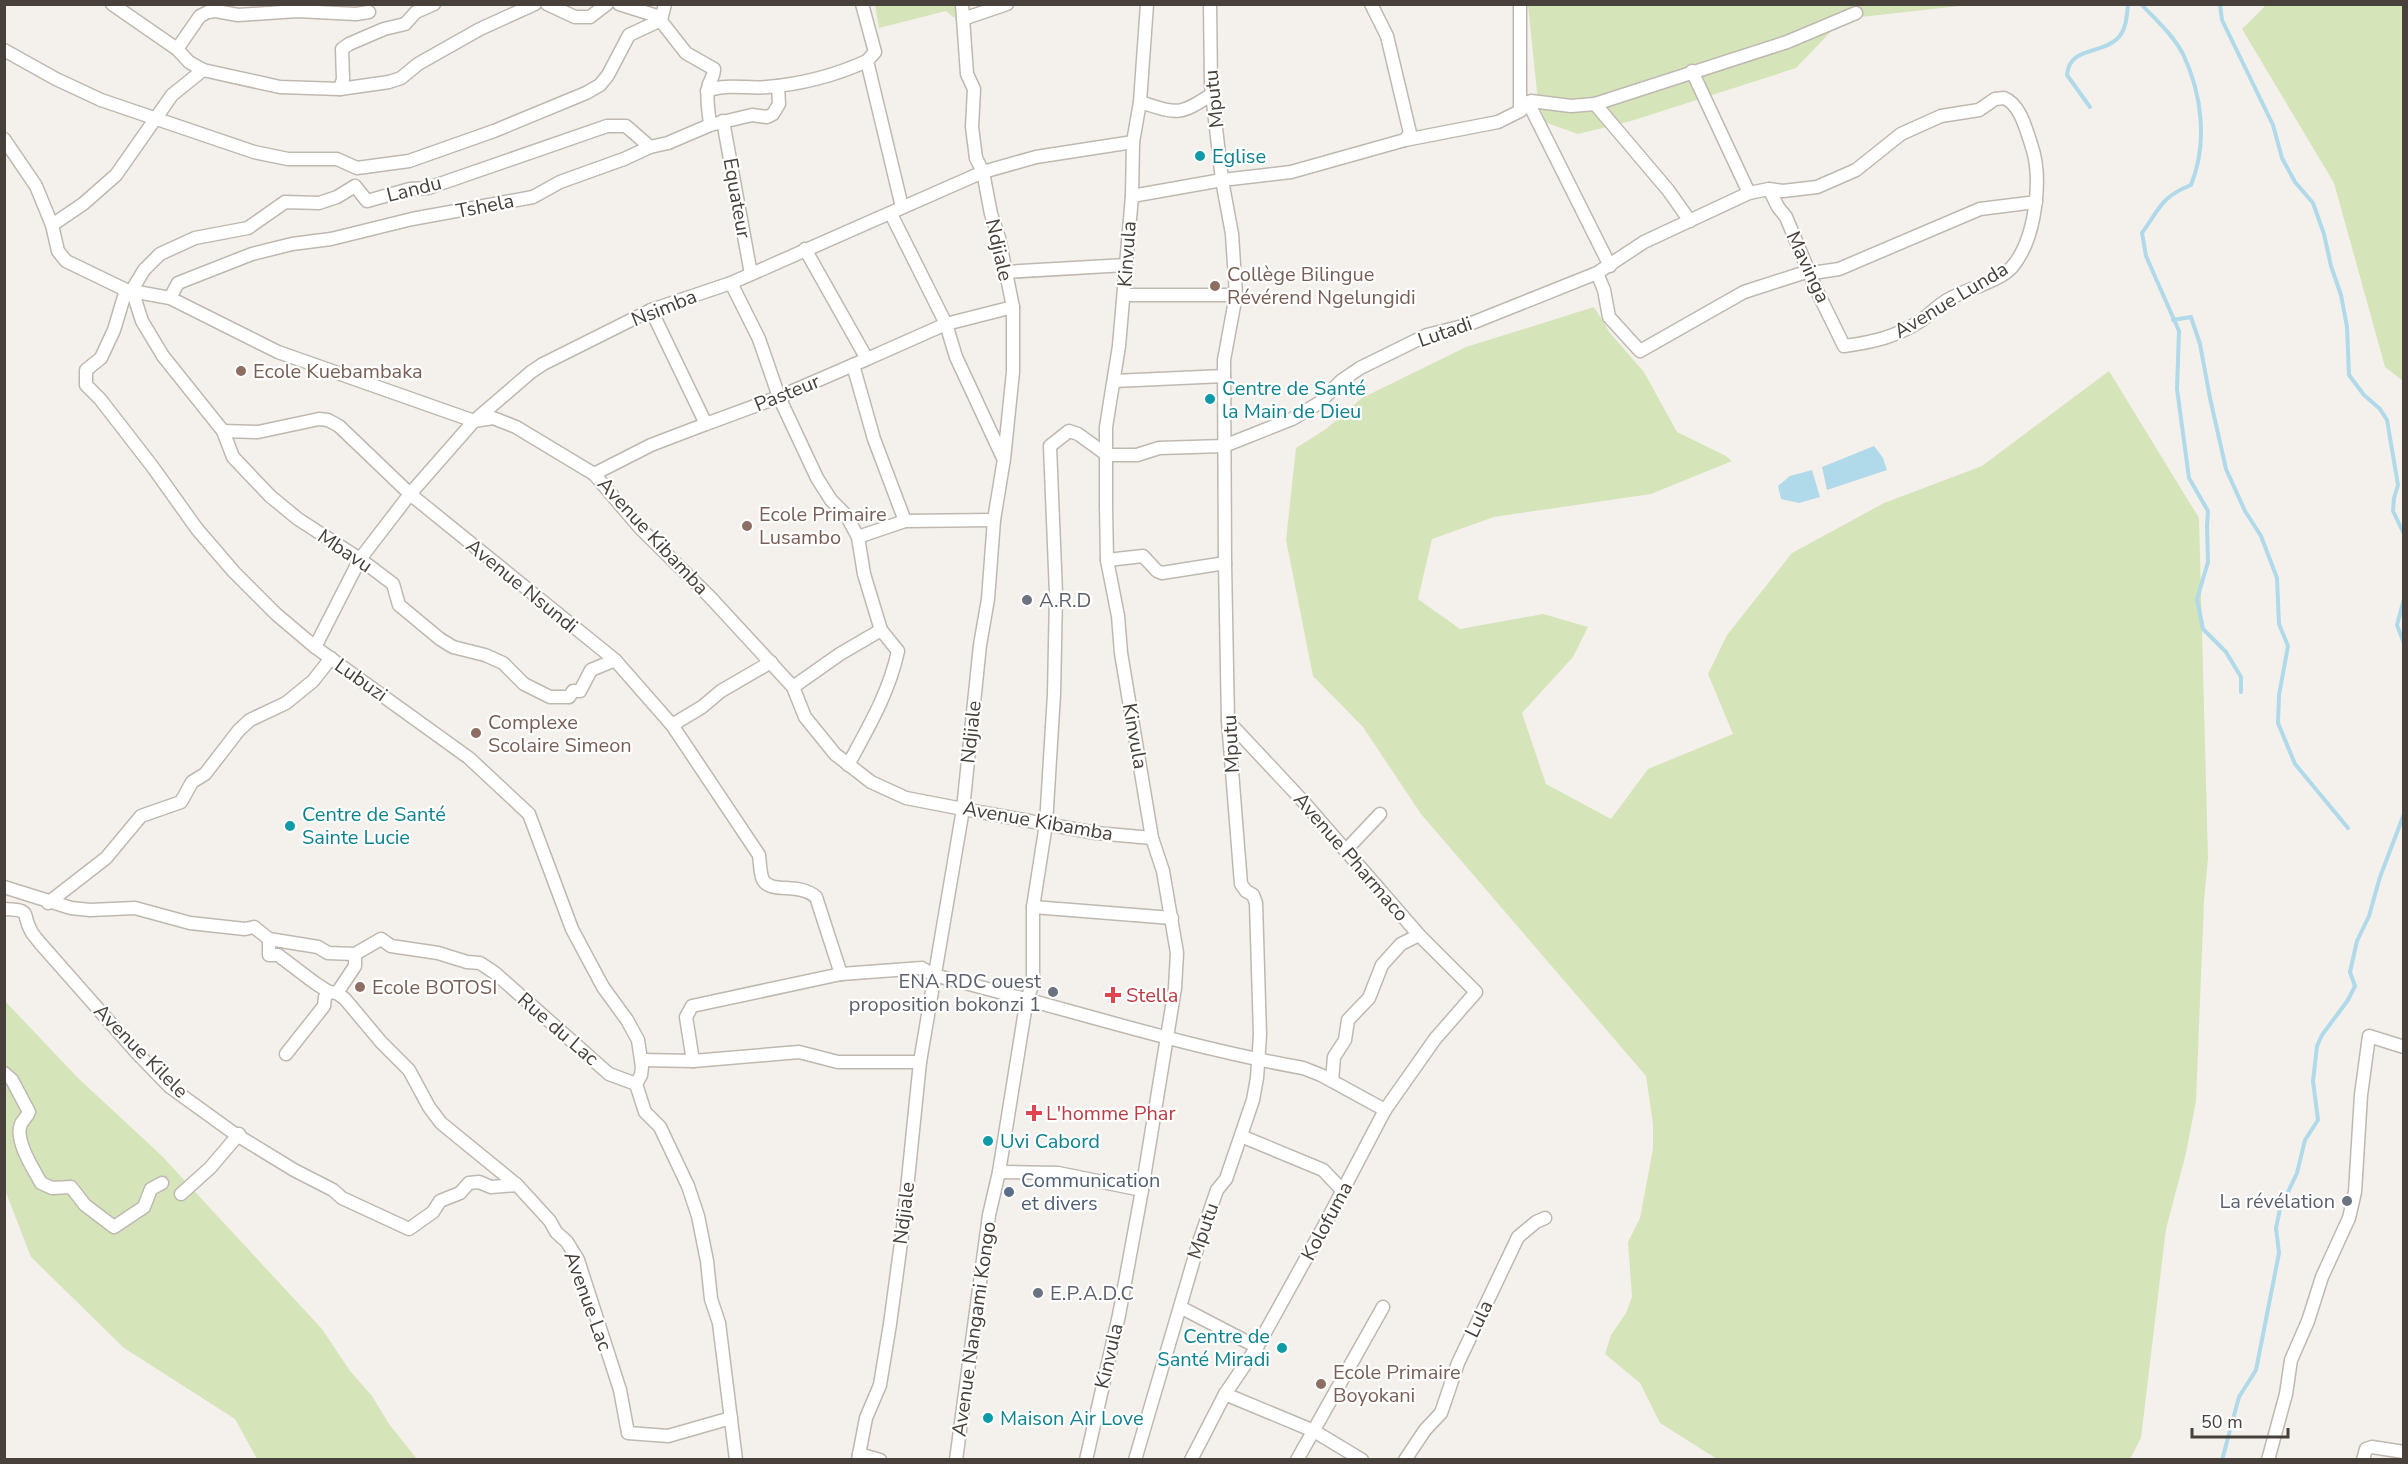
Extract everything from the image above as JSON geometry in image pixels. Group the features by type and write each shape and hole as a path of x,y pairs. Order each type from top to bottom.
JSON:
{"street":[{"path":"112,4 203,70 280,87 340,89 389,82 401,78 418,64 480,29 535,4"},
{"path":"340,89 343,79 342,49 384,29 405,24 416,12 434,4"},
{"path":"547,4 575,17 590,17 607,4"},
{"path":"619,4 657,16 686,53 714,69 707,91 710,125"},
{"path":"4,50 56,79 101,100 254,152 303,160 333,159 357,168 409,161 494,131 586,93 600,85 608,75 629,35 660,21 665,4"},
{"path":"707,91 719,86 749,88 814,81 867,61 875,52 862,4"},
{"name":"Ndjiale","path":"859,1456 866,1418 880,1385 890,1323 920,1062 963,809 1013,363 1013,307 984,172 974,150 972,127 974,88 967,74 962,4"},
{"path":"963,19 1007,4"},
{"name":"Kinvula","path":"1086,1460 1119,1314 1142,1190 1175,988 1177,953 1163,871 1152,838 1107,560 1106,427 1124,295 1132,196 1132,142 1140,102 1147,4"},
{"name":"Mputu","path":"1135,1460 1217,1190 1226,1179 1253,1100 1258,1060 1260,1012 1256,903 1253,896 1241,884 1228,721 1224,360 1236,295 1232,234 1222,180 1212,94 1210,4"},
{"path":"1371,4 1387,36 1400,84 1410,133 1405,140"},
{"path":"1520,4 1524,107 1610,266"},
{"path":"177,49 200,16 216,11 238,15 297,11 356,14 367,8 384,29"},
{"path":"1132,196 1222,180 1291,172 1405,140 1498,122 1533,100 1580,106 1595,104 1786,42 1856,13"},
{"path":"867,61 902,207"},
{"path":"52,225 83,204 116,175 178,88 203,70"},
{"path":"1692,71 1749,193"},
{"name":"Tshela","path":"170,298 178,283 252,254 412,219 533,197 560,182 592,172 710,125 753,115 767,117 773,114 779,104 778,86"},
{"path":"1140,102 1179,112 1212,94"},
{"name":"Lutadi","path":"1107,455 1141,454 1159,448 1224,446 1283,423 1319,403 1341,381 1360,368 1400,348 1427,336 1467,325 1597,273 1644,242 1749,193 1769,189 1783,191 1817,187 1827,183 1856,170 1901,134 1941,116 1979,110 1995,99"},
{"name":"Avenue Lunda","path":"1844,346 1880,341 1920,321 1949,298 1983,285 2011,268 2027,240 2036,202 2036,157 2024,124 2008,100 1995,99"},
{"path":"1595,104 1668,190 1690,221"},
{"name":"Equateur","path":"723,121 751,274"},
{"name":"Landu","path":"129,290 144,270 160,255 195,237 248,228 285,202 319,203 337,197 355,186 367,201 410,189 428,188 607,126 626,126 650,147"},
{"name":"Avenue Kibamba","path":"4,139 30,175 52,225 58,251 66,261 129,290 170,298 278,352 474,421 493,418 516,427 594,474 640,528 710,597 793,687 806,717 835,754 871,782 906,798 1046,824 1152,838"},
{"name":"Nsimba","path":"315,647 360,559 410,494 474,421 543,364 651,310 731,283 984,172 1036,157 1132,142"},
{"name":"Mavinga","path":"1769,189 1786,217 1844,346"},
{"path":"1597,273 1604,290 1609,317 1638,352 1744,292 1809,271 1839,269 1980,209 2036,202"},
{"path":"891,214 946,324 956,357 1004,459"},
{"path":"805,249 867,359"},
{"path":"1005,272 1126,265"},
{"path":"731,283 759,339 779,397 817,478 831,500 846,515 858,537 864,574 881,630 898,651 884,699 848,765"},
{"name":"Mbavu","path":"129,290 142,321 156,344 223,431 233,457 270,496 298,519 360,559 393,584 399,605 440,639 453,647 485,655 503,663 524,684 550,697 569,697 573,691 580,691 591,670 615,660"},
{"name":"Lubuzi","path":"129,290 101,358 86,370 86,385 100,399 152,466 197,529 276,615 315,647 460,751 529,814 569,922 603,987 638,1040 642,1060"},
{"path":"1124,295 1236,295"},
{"name":"Pasteur","path":"594,474 651,445 779,397 946,324 1013,307"},
{"path":"651,310 706,424"},
{"path":"853,365 874,439 905,521"},
{"path":"1114,381 1224,376"},
{"name":"Avenue Nsundi","path":"223,431 258,432 319,419 328,420 348,434 410,494 615,660 672,725 759,855 763,879 768,884 783,889 793,887 806,889 816,897 840,974"},
{"name":"Avenue Nangami Kongo","path":"956,1460 989,1215 999,1172 1027,998 1033,984 1033,907 1046,824 1054,693 1056,594 1049,449 1069,431 1078,434 1107,455"},
{"path":"858,537 905,521 994,520"},
{"path":"1107,560 1143,556 1157,571 1162,573 1225,563"},
{"path":"793,687 840,654 881,630"},
{"path":"48,903 106,858 141,816 181,802 192,782 205,774 239,730 250,720 286,704 313,681 331,658"},
{"path":"672,725 702,707 721,691 771,662"},
{"name":"Avenue Pharmaco","path":"1228,721 1346,850 1419,935 1476,992"},
{"path":"1346,850 1380,814"},
{"path":"4,887 48,903 90,910 135,908 190,922 245,929 254,927 269,939 318,947 328,953 355,954 355,966 333,993 325,997 324,1006 286,1054"},
{"path":"1033,907 1172,918"},
{"name":"Avenue Kilele","path":"4,909 20,910 27,916 30,930 44,948 137,1053 171,1087 235,1134 239,1134 294,1170 333,1190 342,1198 409,1229 433,1212 440,1201 460,1193 469,1183 479,1182 491,1187 517,1185"},
{"path":"1332,1081 1334,1057 1345,1040 1348,1020 1369,998 1382,965 1401,944 1419,935"},
{"path":"269,939 269,955 278,955 333,993 409,1070 429,1107 441,1123 517,1185"},
{"name":"Rue du Lac","path":"355,954 381,939 391,946 438,953 467,962 480,963 525,999 609,1074 636,1084"},
{"path":"693,1061 686,1017 692,1006 840,974 922,968 933,975 1027,998 1166,1039 1304,1068 1385,1110"},
{"name":"Kolofuma","path":"1191,1460 1225,1394 1257,1347 1385,1110 1435,1039 1476,992"},
{"path":"2268,1460 2286,1394 2291,1360 2308,1321 2322,1277 2349,1218 2355,1192 2361,1095 2369,1036 2403,1047"},
{"path":"736,1460 719,1323 711,1299 707,1261 698,1216 688,1186 660,1127 645,1112 636,1084 641,1075 642,1060 693,1061 799,1052 838,1062 920,1062"},
{"path":"4,1073 12,1080 29,1112 21,1125 20,1138 41,1183 52,1188 71,1187 85,1205 114,1227 144,1207 151,1189 162,1183"},
{"path":"181,1194 210,1168 239,1134"},
{"path":"1241,1136 1323,1170 1343,1191"},
{"path":"999,1172 1058,1173 1142,1190"},
{"name":"Avenue Lac","path":"517,1185 550,1221 578,1260 620,1390 628,1433 668,1436 731,1418"},
{"name":"Lula","path":"1405,1460 1441,1413 1458,1363 1518,1237 1536,1222 1545,1218"},
{"path":"1180,1306 1257,1347"},
{"path":"1297,1460 1383,1307"},
{"path":"1225,1394 1314,1431 1362,1460"},
{"path":"2363,1460 2366,1449 2372,1447 2403,1452"},
{"path":"859,1456 880,1460"}],"green space":[{"path":"875,5 957,5 959,18 953,17 946,11 879,28"},
{"path":"1528,5 1969,5 1843,19 1796,68 1631,121 1578,134 1544,122 1537,92"},
{"path":"2266,5 2403,5 2403,381 2385,367 2334,183 2242,29"},
{"path":"1594,307 1610,333 1644,372 1677,432 1732,461 1651,494 1494,517 1432,539 1418,599 1460,629 1543,614 1588,627 1573,657 1522,713 1546,784 1611,819 1648,769 1733,734 1708,674 1727,635 1792,553 1884,503 1982,466 2109,371 2199,518 2208,858 2204,901 2196,1101 2186,1153 2166,1229 2141,1438 2130,1459 1717,1459 1660,1423 1640,1383 1605,1354 1611,1335 1626,1313 1632,1297 1628,1242 1640,1218 1653,1149 1653,1124 1646,1076 1421,814 1363,727 1313,676 1286,540 1296,448 1326,429 1362,398 1466,347"},
{"path":"4,1000 78,1078 162,1156 322,1329 350,1371 372,1396 389,1424 417,1459 257,1459 235,1419 124,1348 31,1257 5,1190"}],"water":[{"path":"1874,446 1883,458 1887,470 1827,490 1822,467"},
{"path":"1812,470 1820,497 1799,503 1781,499 1778,486 1790,476"}],"waterway":[{"path":"2090,107 2067,75 2069,66 2080,55 2110,44 2120,36 2124,28 2128,4"},
{"path":"2141,4 2179,47 2195,85 2198,102 2200,152 2191,185 2167,199 2142,233 2146,256 2179,331 2177,389 2189,478 2208,511 2208,562 2197,599 2203,629 2226,652 2241,677 2241,692"},
{"path":"2220,4 2222,20 2273,125 2282,158 2295,182 2313,203 2324,234 2331,266 2341,295 2347,327 2349,375 2387,420 2398,485 2393,511 2404,534"},
{"path":"2173,320 2191,317 2200,344 2226,469 2245,511 2261,536 2277,578 2279,624 2288,646 2279,695 2278,723 2295,764 2348,828"},
{"path":"2404,599 2397,625 2404,643"},
{"path":"2222,1460 2239,1397 2256,1370 2279,1253 2276,1228 2280,1209 2297,1173 2305,1140 2318,1120 2313,1081 2317,1046 2355,986 2350,972 2357,941 2369,916 2380,877 2404,814"}],"place":[{"name":"Eglise","path":"1200,156"},
{"name":"Collège Bilingue Révérend Ngelungidi","path":"1215,286"},
{"name":"Ecole Kuebambaka","path":"241,371"},
{"name":"Centre de Santé la Main de Dieu","path":"1210,399"},
{"name":"Ecole Primaire Lusambo","path":"747,526"},
{"name":"A.R.D","path":"1027,600"},
{"name":"Complexe Scolaire Simeon","path":"476,733"},
{"name":"Centre de Santé Sainte Lucie","path":"290,826"},
{"name":"Ecole BOTOSI","path":"360,987"},
{"name":"ENA RDC ouest proposition bokonzi 1","path":"1053,992"},
{"name":"Stella","path":"1113,995"},
{"name":"L'homme Phar","path":"1034,1113"},
{"name":"Uvi Cabord","path":"988,1141"},
{"name":"Communication et divers","path":"1009,1192"},
{"name":"La révélation","path":"2347,1201"},
{"name":"E.P.A.D.C","path":"1038,1293"},
{"name":"Centre de Santé Miradi","path":"1282,1348"},
{"name":"Ecole Primaire Boyokani","path":"1321,1384"},
{"name":"Maison Air Love","path":"988,1418"}]}
